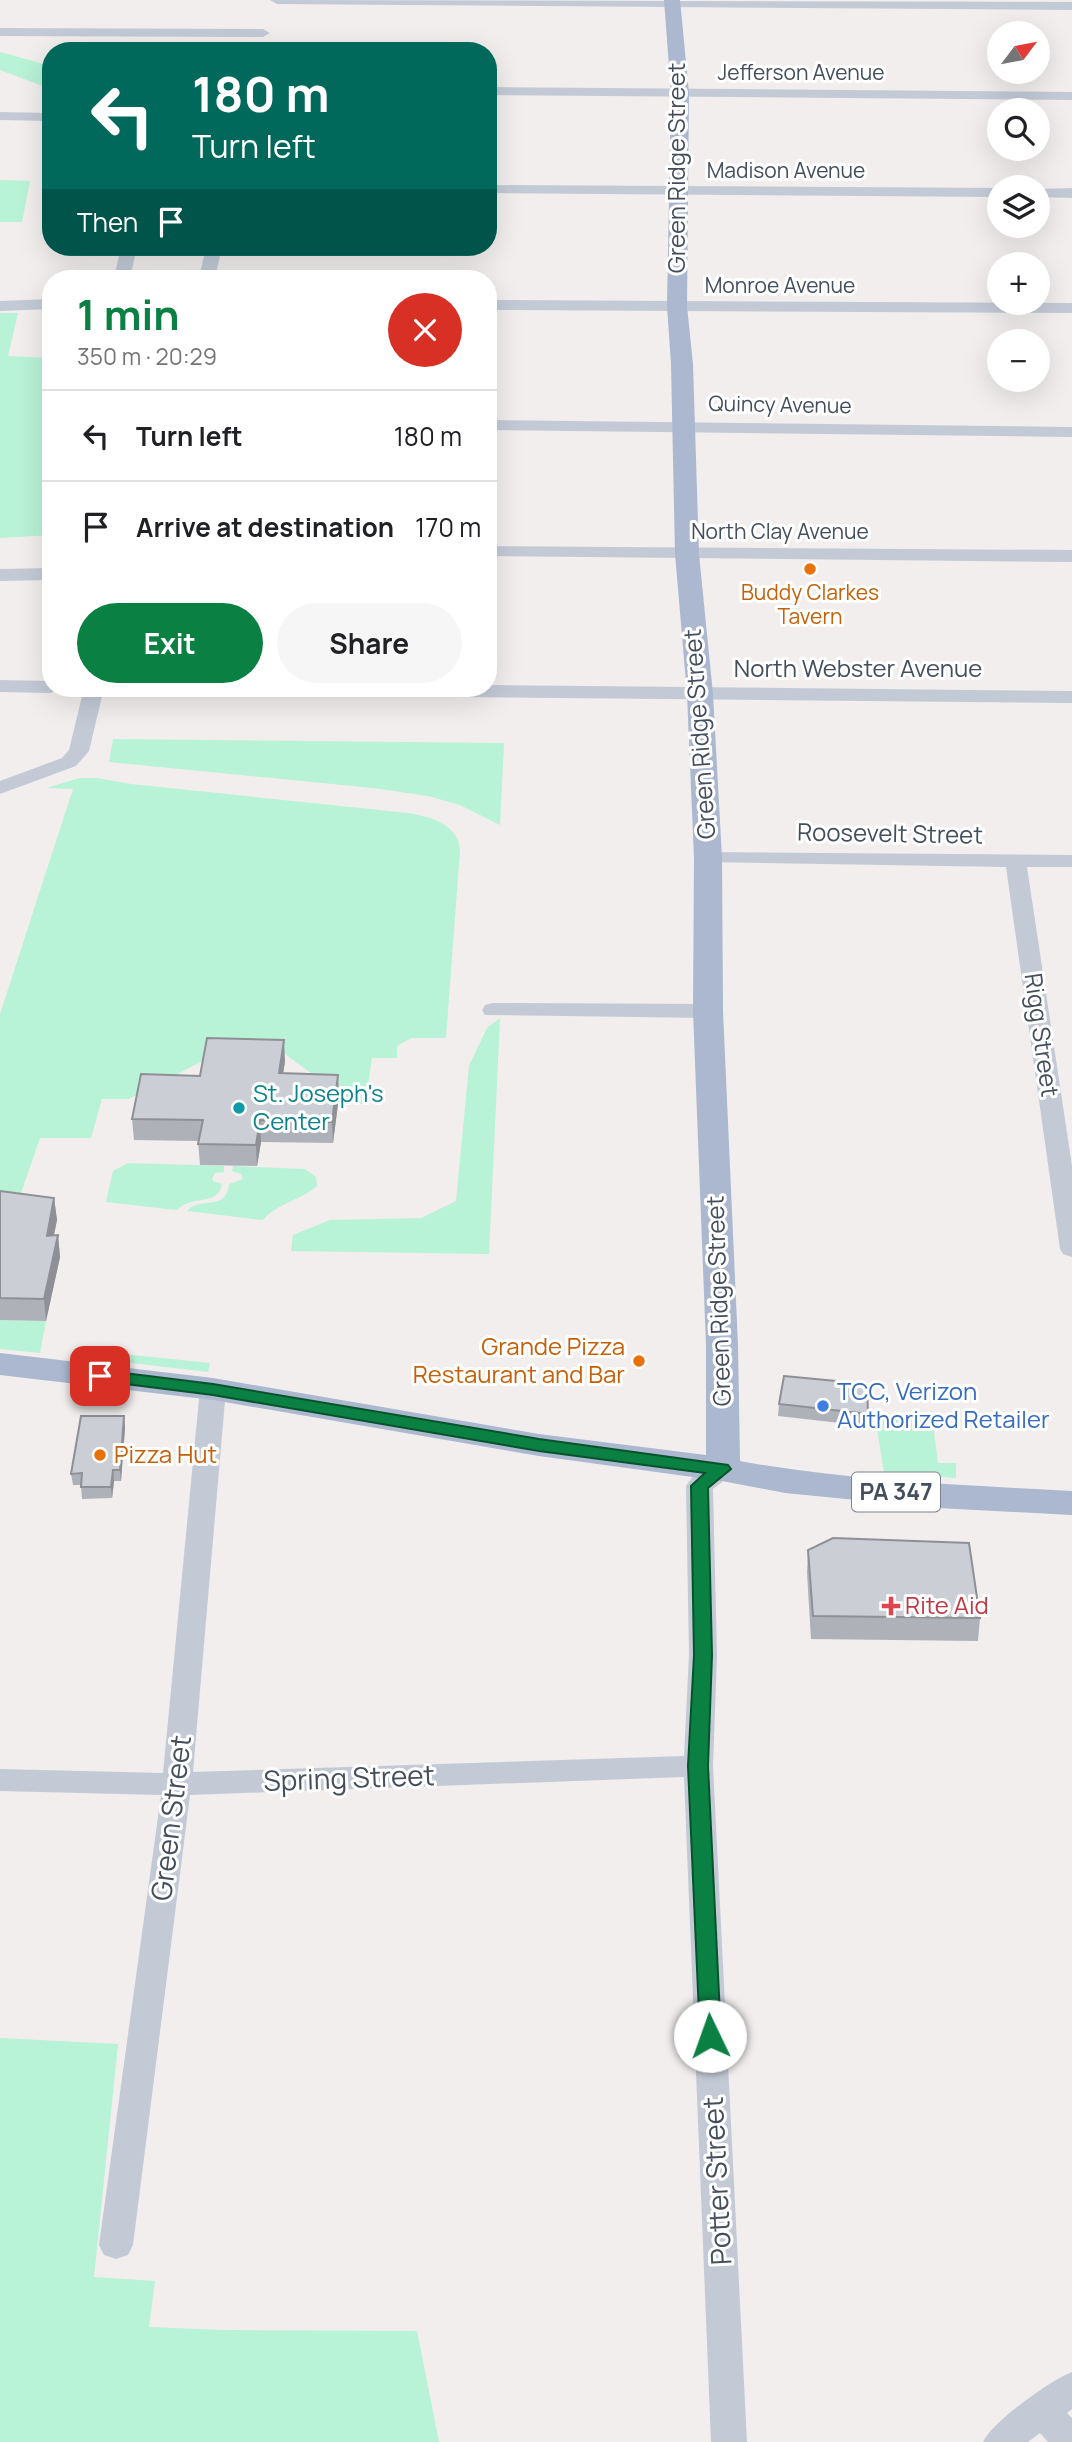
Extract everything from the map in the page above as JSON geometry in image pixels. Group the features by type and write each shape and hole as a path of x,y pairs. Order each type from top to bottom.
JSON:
{"main road":[{"name":"Green Ridge Street","path":"672,2 680,93 677,306 684,427 687,554 701,694 708,858 708,1011 722,1345 722,1469"},
{"path":"0,1364 213,1389 539,1445 722,1469"},
{"name":"PA 347","path":"722,1469 785,1482 938,1496 1072,1503"}],"street":[{"path":"0,32 271,14 672,2 1072,6"},
{"path":"262,42 271,14"},
{"name":"Jefferson Avenue","path":"497,91 1072,96"},
{"path":"0,117 42,117"},
{"name":"Madison Avenue","path":"497,190 987,193"},
{"path":"1050,193 1072,193"},
{"path":"0,306 42,304"},
{"name":"Monroe Avenue","path":"497,304 1072,308"},
{"name":"Quincy Avenue","path":"497,425 1072,432"},
{"name":"North Clay Avenue","path":"497,551 1072,556"},
{"path":"0,575 42,574"},
{"path":"0,686 42,687"},
{"name":"North Webster Avenue","path":"497,692 1072,697"},
{"path":"0,788 69,762 79,751 92,697"},
{"name":"Roosevelt Street","path":"708,858 1072,861"},
{"name":"Rigg Street","path":"1016,862 1072,1249"},
{"path":"493,1010 708,1011"},
{"name":"Green Street","path":"116,2245 177,1784 213,1389"},
{"name":"Potter Street","path":"722,1469 699,1486 703,1655 698,1766 729,2442"},
{"name":"Spring Street","path":"0,1780 177,1784 698,1766"},
{"path":"1001,2442 1072,2388"},
{"path":"1041,2410 1072,2442"}],"green space":[{"path":"0,52 42,64 42,86 0,70"},
{"path":"0,180 30,181 22,222 0,222"},
{"path":"0,313 18,313 8,356 42,358 42,536 0,538"},
{"path":"113,739 504,743 500,825 460,805 428,796 373,788 109,762"},
{"path":"79,778 408,813 442,823 454,834 460,850 446,1038 411,1038 397,1046 397,1058 372,1058 365,1104 353,1104 285,1054 218,1053 129,1099 102,1099 91,1138 40,1138 21,1193 0,1192 0,1014 73,789 47,788"},
{"path":"500,1018 489,1254 291,1251 293,1235 330,1220 421,1218 456,1201 469,1066 487,1028"},
{"path":"128,1163 224,1166 224,1172 215,1173 212,1178 222,1184 215,1196 190,1202 177,1210 106,1202 113,1171"},
{"path":"233,1166 305,1169 316,1177 317,1186 263,1220 187,1211 198,1204 218,1201 227,1193 229,1184 243,1179 241,1174 232,1171"},
{"path":"0,1320 46,1321 40,1353 0,1349"},
{"path":"75,1349 210,1363 208,1372 73,1356"},
{"path":"875,1416 932,1417 938,1463 956,1463 956,1478 884,1473"},
{"path":"0,2038 118,2044 94,2277 155,2281 149,2327 417,2331 439,2442 0,2442"}],"building":[{"name":"St. Joseph's Center","path":"207,1038 284,1040 279,1073 338,1075 332,1122 260,1120 256,1145 198,1144 203,1120 132,1119 141,1074 200,1076"},
{"path":"0,1191 54,1198 47,1236 58,1235 44,1299 0,1298"},
{"path":"784,1376 867,1384 868,1414 779,1404"},
{"name":"Pizza Hut","path":"81,1416 124,1416 120,1470 113,1470 111,1487 81,1487 82,1473 71,1474"},
{"name":"Rite Aid","path":"833,1538 969,1543 980,1618 813,1616 808,1550"}],"place":[{"name":"Buddy Clarkes Tavern","path":"810,569"},
{"name":"St. Joseph's Center","path":"239,1108"},
{"name":"Grande Pizza Restaurant and Bar","path":"639,1361"},
{"name":"TCC, Verizon Authorized Retailer","path":"823,1406"},
{"name":"Pizza Hut","path":"100,1455"},
{"name":"Rite Aid","path":"891,1606"}],"route":[{"path":"100,1376 213,1389 539,1445 722,1469 699,1486 698,1515 703,1655 698,1766 710,2036"}]}
